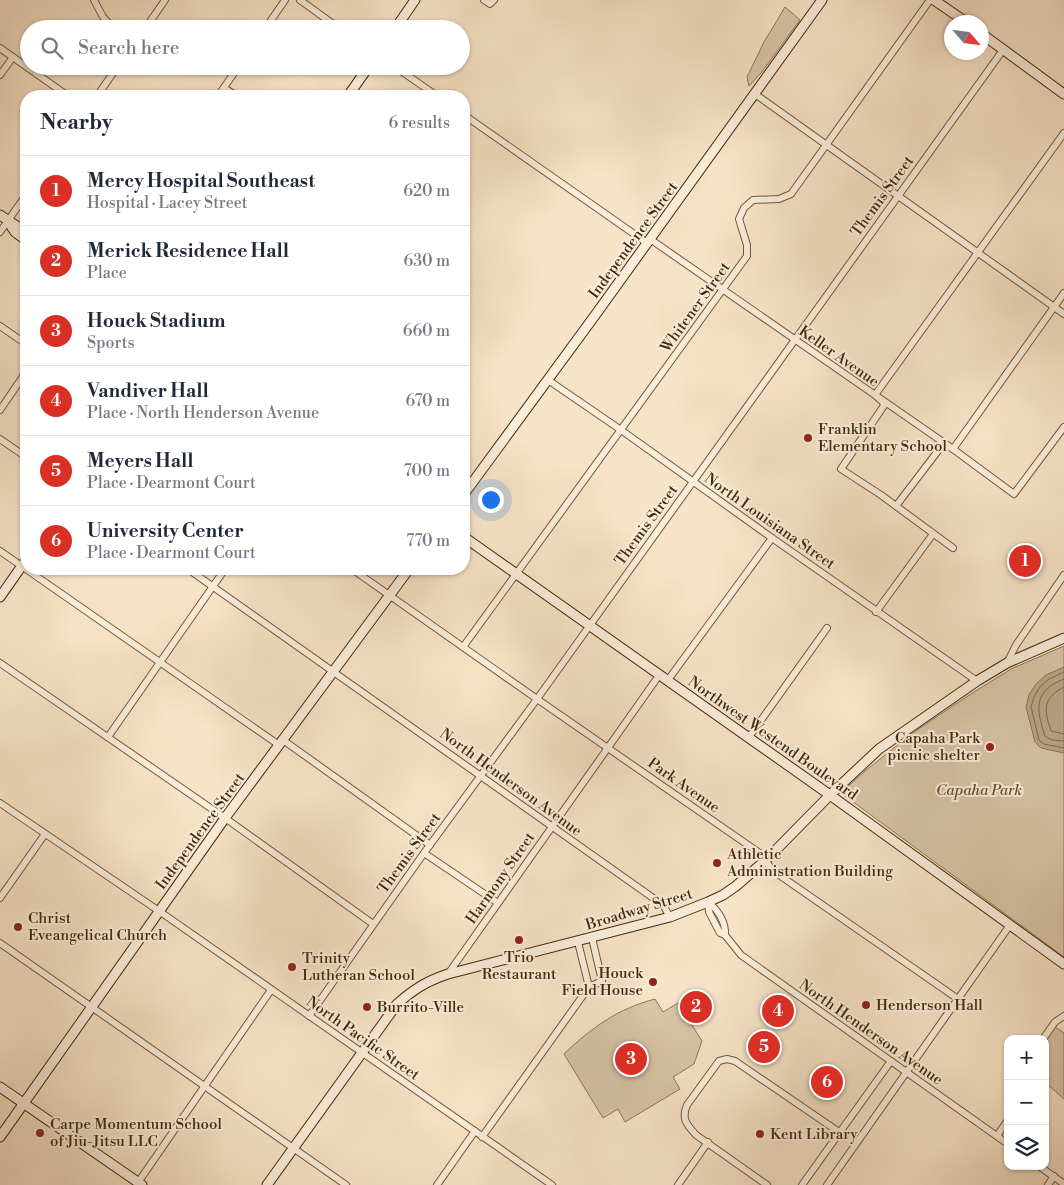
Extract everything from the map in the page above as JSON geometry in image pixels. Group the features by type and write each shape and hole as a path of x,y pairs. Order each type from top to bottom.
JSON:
{"street":[{"path":"94,0 106,20"},
{"path":"151,20 165,0"},
{"path":"271,20 285,0"},
{"path":"300,0 328,20"},
{"path":"401,20 415,0"},
{"name":"Independence Street","path":"470,486 822,0"},
{"name":"Whitener Street","path":"463,647 747,256 747,245 739,219 744,208 753,200 779,199 791,194 930,0"},
{"path":"934,0 956,15"},
{"path":"989,39 1064,94"},
{"path":"0,48 20,62"},
{"name":"Themis Street","path":"309,1016 480,775 537,699 1003,50"},
{"path":"0,75 13,57"},
{"path":"38,75 60,90"},
{"path":"101,90 112,75"},
{"path":"227,90 224,88 233,75"},
{"path":"352,90 363,75"},
{"path":"407,75 428,90"},
{"path":"755,94 898,195 977,254 1064,314"},
{"name":"Keller Avenue","path":"470,119 723,289 953,449 1014,494 1064,427"},
{"path":"953,548 896,506 840,469 885,404 875,395 1064,133"},
{"path":"0,232 4,218 20,201"},
{"path":"4,218 20,228"},
{"path":"4,218 20,236"},
{"path":"953,449 1064,293"},
{"path":"0,326 20,340"},
{"name":"North Louisiana Street","path":"548,380 876,612 977,681"},
{"path":"0,410 20,381"},
{"path":"0,439 20,453"},
{"path":"896,506 944,443"},
{"path":"876,612 933,534"},
{"path":"668,680 772,538"},
{"name":"Northwest Westend Boulevard","path":"470,541 749,737 1064,964"},
{"path":"0,550 20,561"},
{"path":"0,598 20,569"},
{"path":"40,575 160,662 281,742 430,845"},
{"name":"North Henderson Avenue","path":"197,575 318,661 334,670 663,905 670,917"},
{"path":"108,737 221,575"},
{"name":"Park Avenue","path":"361,575 761,854 772,870 958,999"},
{"name":"Independence Street","path":"0,1137 225,818 405,575"},
{"path":"1007,663 1016,645 1064,575"},
{"path":"749,737 827,628"},
{"name":"Broadway Street","path":"267,1185 361,1052 397,1004 413,990 448,974 670,917 708,902 736,886 766,860 830,795 879,749 977,681 1007,663 1064,638"},
{"path":"0,663 225,818 374,924"},
{"name":"Harmony Street","path":"448,974 660,674"},
{"name":"North Pacific Street","path":"0,803 552,1185"},
{"path":"0,898 45,834"},
{"path":"424,854 498,903"},
{"name":"North Henderson Avenue","path":"708,902 716,908 726,928 725,935 741,955 1004,1141"},
{"path":"827,1185 1010,925"},
{"path":"482,1136 589,987 602,981 592,938"},
{"path":"578,942 589,987"},
{"path":"0,943 346,1185"},
{"path":"0,1087 138,1184 272,990"},
{"path":"1046,1035 1054,1022 1064,1016"},
{"path":"767,1185 696,1135 686,1124 684,1113 687,1105 720,1061 727,1059 735,1061 839,1132"},
{"path":"802,1185 891,1061"},
{"path":"996,1136 1004,1125"},
{"path":"436,1185 474,1131"},
{"path":"678,1185 708,1142"},
{"path":"1045,1170 1061,1184"},
{"path":"1048,1185 1054,1176"}],"green space":[{"path":"785,7 800,20 761,73 749,86 747,77 764,42"},
{"name":"Capaha Park","path":"1064,646 1064,957 841,793 914,732 966,697 1011,669"},
{"path":"655,999 663,1012 678,1003 702,1041 694,1064 673,1077 680,1089 625,1122 618,1109 603,1118 564,1054 606,1020 629,1008"},
{"path":"1055,1027 1064,1033 1064,1099 1049,1086 1049,1036"}],"water":[{"path":"1064,667 1064,753 1041,748 1035,742 1026,707 1029,695 1036,684 1046,675"}],"place":[{"name":"Franklin Elementary School","path":"808,438"},
{"name":"Mercy Hospital Southeast","path":"1025,561"},
{"name":"Capaha Park picnic shelter","path":"990,747"},
{"name":"Athletic Administration Building","path":"717,863"},
{"name":"Christ Eveangelical Church","path":"18,927"},
{"name":"Trio Restaurant","path":"519,940"},
{"name":"Trinity Lutheran School","path":"292,967"},
{"name":"Houck Field House","path":"653,982"},
{"name":"Henderson Hall","path":"866,1005"},
{"name":"Burrito-Ville","path":"367,1007"},
{"name":"Merick Residence Hall","path":"696,1007"},
{"name":"Vandiver Hall","path":"778,1011"},
{"name":"Meyers Hall","path":"764,1047"},
{"name":"Houck Stadium","path":"631,1059"},
{"name":"University Center","path":"827,1082"},
{"name":"Carpe Momentum School of Jiu-Jitsu LLC","path":"40,1133"},
{"name":"Kent Library","path":"760,1134"}]}
